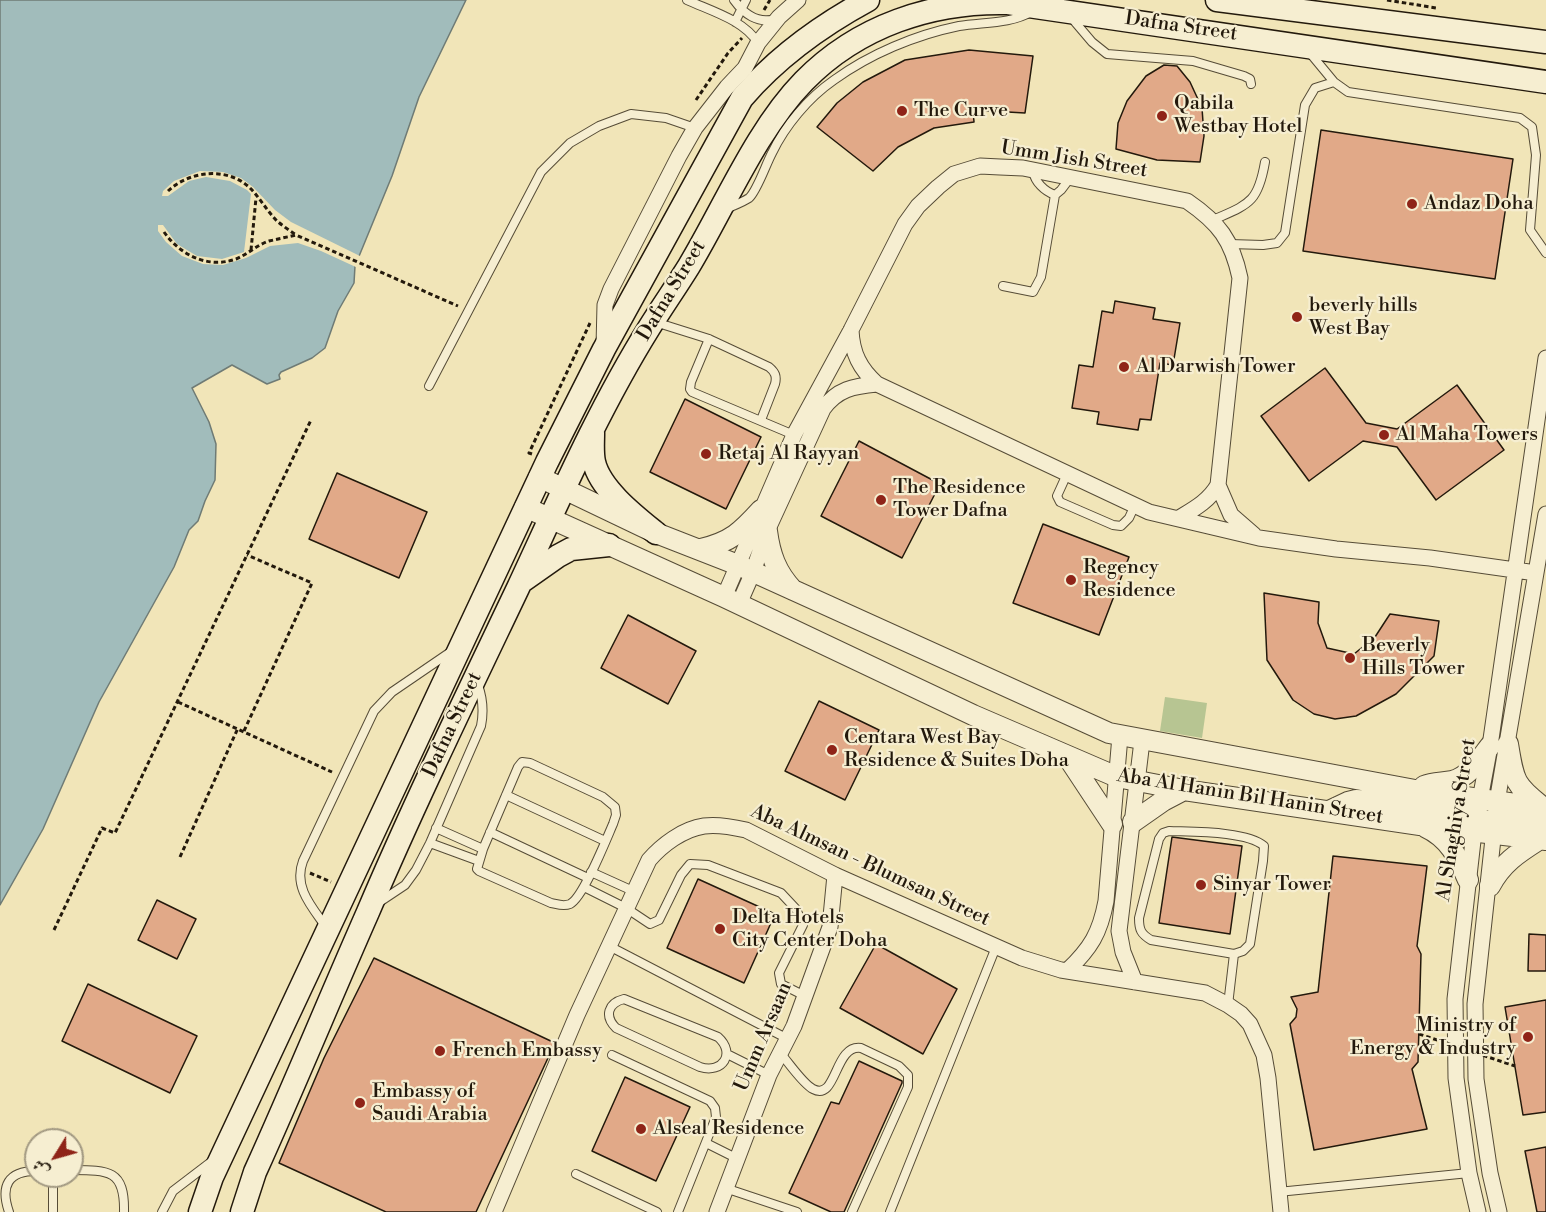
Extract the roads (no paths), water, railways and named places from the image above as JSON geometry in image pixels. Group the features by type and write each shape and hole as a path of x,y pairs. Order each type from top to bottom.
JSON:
{"main road":[{"name":"Dafna Street","path":"200,1212 224,1152 327,928 539,477 604,349 737,107 764,73 802,41 868,0"},
{"name":"Dafna Street","path":"1218,0 1546,42"},
{"name":"Dafna Street","path":"242,1212 255,1172 369,909 475,677 593,430 653,321 689,265 766,130 790,96 819,67 852,43 907,16 947,6 988,2 1040,6 1546,82"},
{"path":"737,107 745,68"},
{"path":"1518,76 1526,72 1546,69"},
{"path":"593,430 594,462 600,475 622,503 656,533"},
{"path":"520,582 571,549 609,545"}],"street":[{"name":"Dafna Street","path":"604,349 605,305 611,289 679,156 695,128 745,68 758,43 779,17 798,0"},
{"path":"1518,76 1546,92"},
{"name":"Umm Jish Street","path":"731,601 746,569 761,510 794,435 905,224 918,206 954,174 980,166 1000,166 1032,171 1187,201 1213,220 1226,235 1236,255 1240,278 1218,485 1231,515 1259,538"},
{"path":"851,330 857,360 877,384 1149,512 1259,538 1536,573"},
{"name":"Al Shaghiya Street","path":"1499,745 1516,569 1541,436 1546,358"},
{"path":"746,569 767,531 829,401 843,390 854,386 877,384"},
{"name":"Aba Al Hanin Bil Hanin Street","path":"539,477 656,533 701,549 746,569 1092,727 1142,741 1248,757 1415,790 1487,817"},
{"path":"1179,518 1205,502 1213,495 1218,485"},
{"name":"Aba Al Hanin Bil Hanin Street","path":"525,507 973,715 1117,777 1184,790 1419,825 1487,817"},
{"path":"701,549 733,538 761,510"},
{"name":"Al Shaghiya Street","path":"1479,1212 1469,1173 1456,1078 1455,999 1468,880 1487,817 1499,745 1536,573 1546,514"},
{"path":"767,531 769,549 775,566 797,594"},
{"path":"1068,970 1092,945 1101,926 1106,901 1120,736"},
{"path":"1135,982 1122,952 1119,931 1142,741"},
{"path":"1415,790 1427,784 1452,781 1460,777 1499,745 1518,784 1544,824"},
{"path":"1067,756 1112,824"},
{"path":"1133,822 1162,801 1184,790"},
{"path":"1329,811 1356,800 1376,801 1544,824"},
{"name":"Al Shaghiya Street","path":"1487,817 1490,886 1475,1004 1476,1079 1490,1173 1499,1212"},
{"path":"1490,886 1501,867 1544,824"},
{"path":"1419,825 1446,840 1459,858 1468,880"},
{"name":"Aba Almsan - Blumsan Street","path":"494,1212 633,891 649,860 660,847 703,826 746,830 835,875 1022,958 1068,970 1205,993 1228,1005 1250,1024 1264,1055 1281,1212"},
{"name":"Umm Arsaan","path":"717,1212 724,1188 769,1075 788,1039 830,927 835,875"}],"lane":[{"path":"687,0 735,22 752,33 758,43"},
{"path":"738,3 746,0"},
{"path":"735,22 738,3"},
{"path":"738,3 762,21 779,17"},
{"path":"1072,12 1075,22 1099,49 1107,54 1193,61 1244,76 1250,79 1251,84"},
{"path":"1303,45 1334,82 1348,92 1520,118 1532,127 1536,155 1534,204 1530,230 1546,253"},
{"path":"1230,244 1277,243 1285,233 1305,105 1315,88 1334,82"},
{"path":"429,386 541,172 570,143 599,126 632,114 666,118 695,128"},
{"path":"1213,220 1250,202 1257,192 1265,162"},
{"path":"1032,171 1040,185 1054,195"},
{"path":"1003,286 1033,292 1041,277 1054,195 1070,178"},
{"path":"653,321 709,339 773,370 775,384 761,420"},
{"path":"709,339 691,381 690,389 694,394 794,435"},
{"path":"1067,474 1058,496 1060,502 1113,525 1121,526 1130,519 1135,505"},
{"path":"327,928 302,890 300,868 369,718 385,697 460,646"},
{"path":"369,909 405,885 430,843 481,726 484,713 482,696 475,677"},
{"path":"522,762 530,763 603,796 615,807 616,815 605,841 575,901 562,906 477,869 506,795 519,764 522,762"},
{"path":"506,795 605,841"},
{"path":"436,828 483,849"},
{"path":"1169,831 1225,834 1253,840 1264,846 1250,944 1243,951 1234,954 1151,940 1143,935 1139,928 1139,918 1159,839 1163,833 1169,831"},
{"path":"490,832 589,875 633,891"},
{"path":"430,843 479,861"},
{"path":"584,887 626,908 650,924 659,920 681,875 690,864 708,865 781,893 796,909 803,926 779,973 781,984 805,996"},
{"path":"609,946 788,1039"},
{"path":"890,1212 996,947"},
{"path":"1228,1005 1234,954"},
{"path":"727,1054 722,1064 716,1068 700,1067 616,1028 610,1023 608,1014 610,1006 616,1000 624,999 718,1037 724,1043 727,1054 769,1075"},
{"path":"781,1054 813,1089 820,1091 831,1083 846,1052 856,1047 899,1066 908,1075 908,1087 852,1212"},
{"path":"612,1055 710,1101 715,1108 716,1117 678,1212"},
{"path":"706,1143 736,1158"},
{"path":"162,1212 173,1191 224,1152"},
{"path":"84,1171 109,1172 117,1176 122,1186 124,1212"},
{"path":"9,1212 5,1190 7,1182 12,1177 24,1172"},
{"path":"1278,1192 1469,1173"},
{"path":"576,1174 657,1212"},
{"path":"53,1188 53,1212"},
{"path":"724,1188 797,1212"}],"water":[{"path":"0,0 466,0 419,97 392,176 355,266 354,283 338,311 325,348 312,358 281,372 280,379 267,384 232,365 192,388 209,422 216,444 215,480 198,521 189,530 174,567 99,702 43,829 0,905"}],"place":[{"name":"The Curve","path":"902,111"},
{"name":"Qabila Westbay Hotel","path":"1162,116"},
{"name":"Andaz Doha","path":"1412,204"},
{"name":"beverly hills West Bay","path":"1297,317"},
{"name":"Al Darwish Tower","path":"1124,367"},
{"name":"Al Maha Towers","path":"1384,435"},
{"name":"Retaj Al Rayyan","path":"706,454"},
{"name":"The Residence Tower Dafna","path":"881,500"},
{"name":"Regency Residence","path":"1071,580"},
{"name":"Beverly Hills Tower","path":"1350,658"},
{"name":"Centara West Bay Residence & Suites Doha","path":"832,750"},
{"name":"Sinyar Tower","path":"1201,885"},
{"name":"Delta Hotels City Center Doha","path":"720,929"},
{"name":"Ministry of Energy & Industry","path":"1528,1037"},
{"name":"French Embassy","path":"440,1051"},
{"name":"Embassy of Saudi Arabia","path":"360,1103"},
{"name":"Alseal Residence","path":"641,1129"}]}
